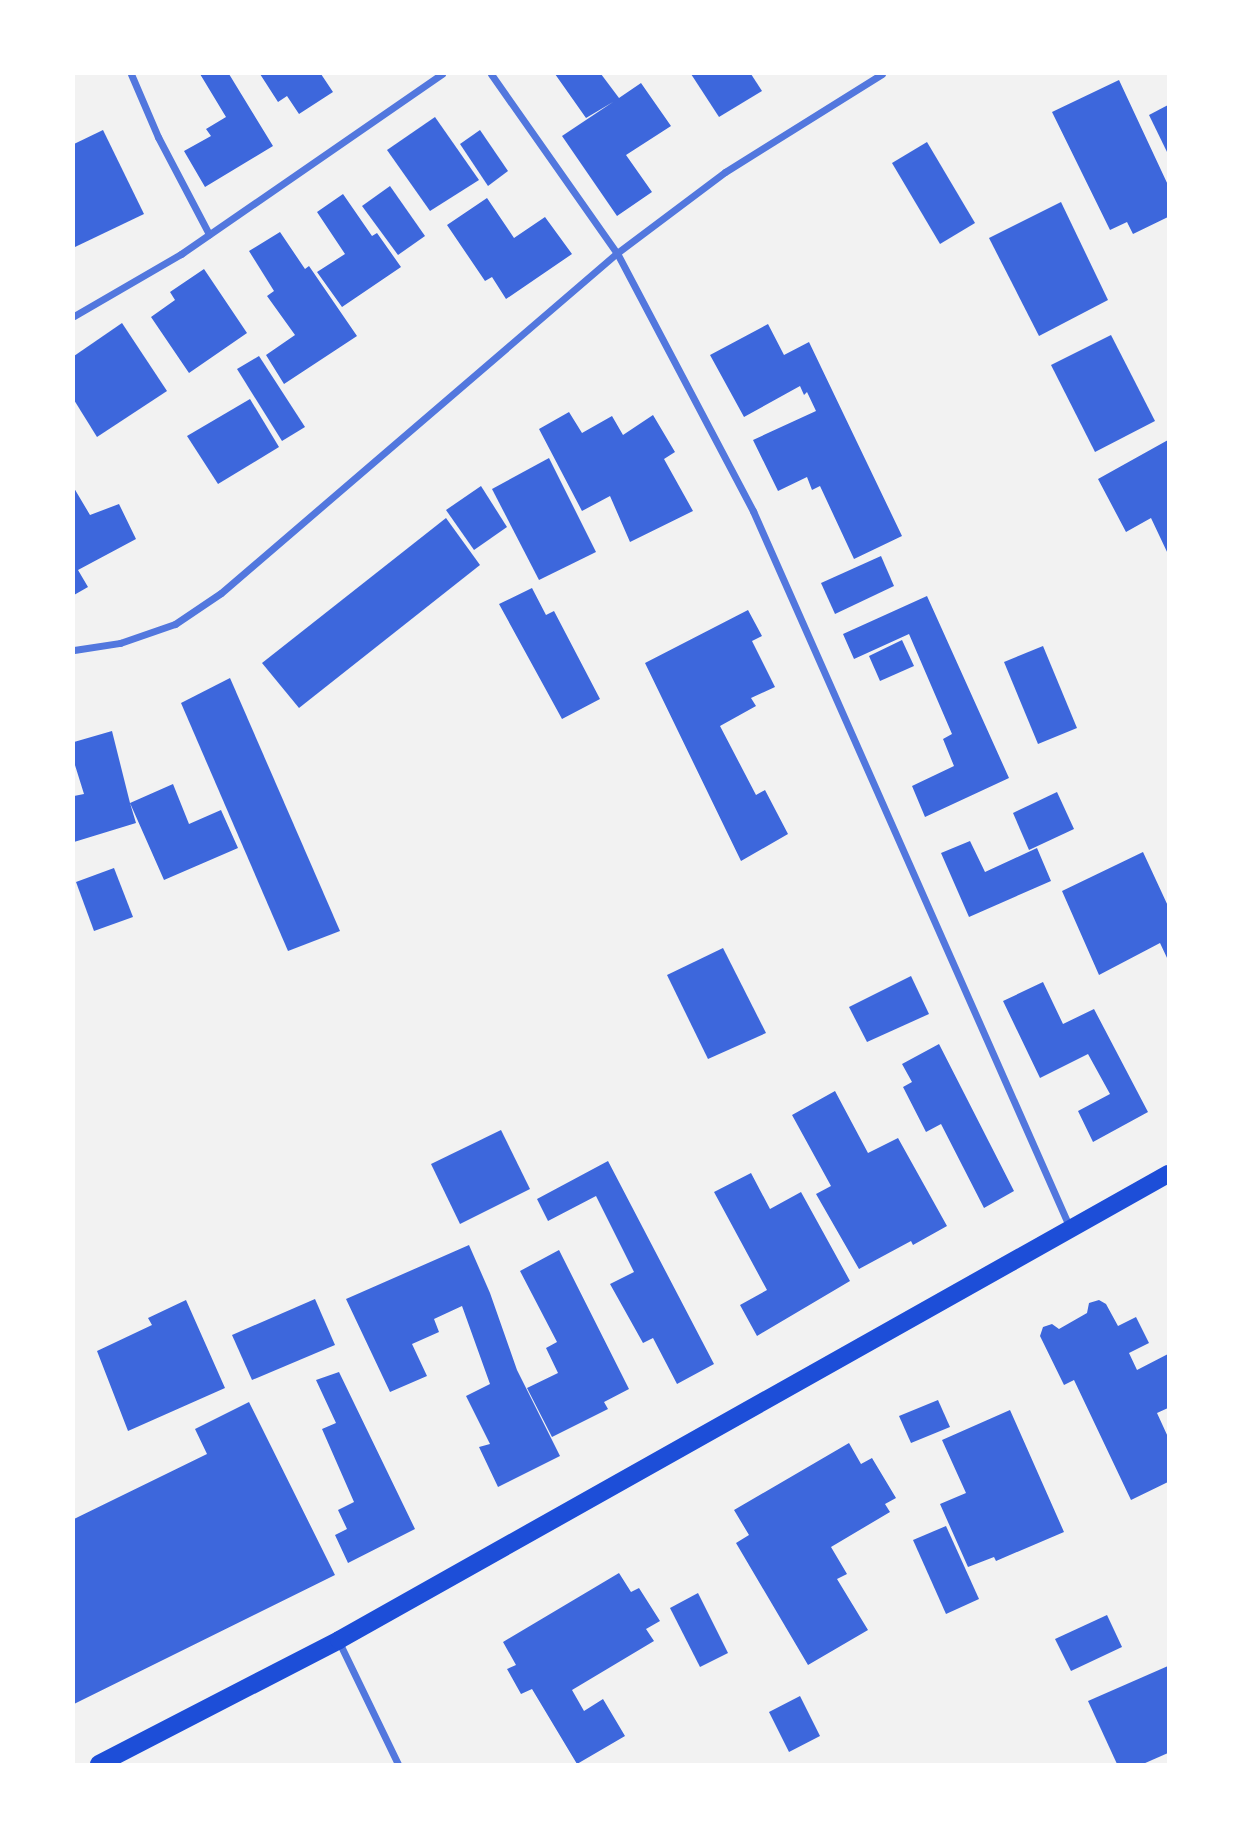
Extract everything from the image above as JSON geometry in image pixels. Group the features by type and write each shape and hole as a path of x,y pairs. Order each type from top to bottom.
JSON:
{"main road":[{"path":"99,1765 339,1640 1168,1174"}],"street":[{"path":"131,74 158,137 209,234"},
{"path":"74,316 209,234 442,74"},
{"path":"491,74 617,253 753,510 1070,1229"},
{"path":"74,650 120,643 175,624 221,593 617,253 725,172 882,74"},
{"path":"339,1640 398,1765"}],"building":[{"path":"200,74 229,74 273,146 205,187 184,151 211,136 206,129 226,117"},
{"path":"260,74 321,74 333,92 299,114 287,96 278,102"},
{"path":"555,74 601,74 619,98 641,83 671,126 626,155 652,192 617,216 562,136 613,102 586,118"},
{"path":"691,74 751,74 762,91 719,117"},
{"path":"1119,80 1168,185 1168,217 1133,234 1127,222 1110,230 1052,112"},
{"path":"1168,105 1168,154 1149,115"},
{"path":"435,117 479,180 430,211 387,150"},
{"path":"103,130 144,214 75,247 74,144"},
{"path":"480,130 508,171 488,186 460,144"},
{"path":"927,142 975,223 940,244 892,163"},
{"path":"390,186 425,236 398,255 362,206"},
{"path":"343,194 372,236 377,233 401,267 342,307 317,272 345,254 317,212"},
{"path":"487,198 514,238 545,217 572,254 506,299 492,277 485,281 447,225"},
{"path":"1061,202 1108,300 1039,336 989,238"},
{"path":"280,232 305,269 309,266 357,336 284,384 266,355 295,335 267,296 274,291 249,251"},
{"path":"204,269 247,333 189,373 151,317 175,300 170,292"},
{"path":"122,323 167,391 97,437 74,400 74,356"},
{"path":"768,324 784,355 809,342 902,536 854,559 820,486 812,490 807,477 778,491 753,440 816,411 807,392 804,395 800,386 744,417 710,355"},
{"path":"1111,335 1155,421 1095,452 1051,365"},
{"path":"259,356 305,427 282,441 237,369"},
{"path":"250,399 279,447 218,484 187,436"},
{"path":"569,412 582,433 612,416 623,435 653,415 675,452 664,459 693,511 630,542 610,496 582,511 539,429"},
{"path":"1168,440 1168,554 1151,518 1126,532 1098,479"},
{"path":"549,458 596,552 539,580 492,489"},
{"path":"481,486 507,527 474,550 446,510"},
{"path":"74,488 90,515 119,504 136,539 78,570 88,587 74,595"},
{"path":"446,518 480,565 299,708 262,663"},
{"path":"881,556 894,586 835,614 821,583"},
{"path":"532,588 546,615 554,611 600,699 562,719 499,604"},
{"path":"927,596 1009,778 925,817 912,786 954,766 943,739 952,734 909,634 854,659 843,634"},
{"path":"748,610 762,636 752,641 775,687 751,698 756,706 720,726 756,795 765,790 788,834 741,861 645,663"},
{"path":"902,640 914,666 880,681 869,656"},
{"path":"1043,646 1077,728 1038,744 1004,662"},
{"path":"230,678 340,931 288,951 181,703"},
{"path":"112,731 136,823 74,842 74,796 84,794 74,762 74,742"},
{"path":"173,784 189,824 221,810 238,848 164,880 130,803"},
{"path":"1057,792 1074,829 1029,850 1013,813"},
{"path":"970,841 985,872 1037,848 1051,881 969,917 941,853"},
{"path":"1143,852 1168,906 1168,960 1160,943 1099,975 1062,891"},
{"path":"114,868 133,917 94,931 76,882"},
{"path":"723,948 766,1033 708,1059 667,975"},
{"path":"911,976 929,1014 867,1042 849,1007"},
{"path":"1043,982 1063,1024 1094,1009 1148,1112 1093,1142 1078,1111 1110,1094 1088,1054 1040,1078 1003,1001"},
{"path":"939,1044 1014,1191 984,1208 941,1124 926,1132 903,1087 912,1082 902,1064"},
{"path":"835,1091 868,1153 898,1138 947,1226 913,1245 911,1241 859,1269 816,1194 831,1186 792,1115"},
{"path":"501,1130 530,1189 460,1224 431,1164"},
{"path":"608,1161 714,1364 677,1384 653,1338 643,1343 610,1284 634,1272 596,1196 548,1221 537,1199"},
{"path":"751,1173 770,1209 801,1192 850,1281 757,1336 740,1305 767,1290 714,1192"},
{"path":"469,1245 490,1293 517,1370 560,1456 498,1487 479,1447 490,1444 466,1396 490,1384 462,1306 434,1319 439,1332 412,1344 427,1376 390,1392 346,1299"},
{"path":"559,1250 629,1389 604,1402 608,1409 552,1437 527,1388 558,1373 546,1348 557,1342 520,1271"},
{"path":"315,1299 335,1345 252,1380 232,1335"},
{"path":"186,1300 225,1388 128,1431 97,1351 152,1325 148,1318"},
{"path":"1099,1300 1106,1304 1118,1326 1136,1317 1149,1343 1129,1353 1137,1370 1168,1354 1168,1408 1157,1413 1168,1437 1168,1482 1131,1500 1074,1380 1064,1385 1040,1336 1043,1327 1052,1324 1059,1329 1087,1313 1089,1303"},
{"path":"339,1372 415,1529 348,1563 335,1535 347,1529 338,1510 354,1502 322,1429 336,1423 316,1380"},
{"path":"938,1400 950,1427 911,1443 899,1416"},
{"path":"249,1402 335,1575 74,1704 74,1519 207,1454 195,1429"},
{"path":"1010,1410 1064,1532 996,1561 994,1557 968,1567 940,1504 966,1493 942,1440"},
{"path":"849,1443 861,1464 872,1458 896,1498 885,1504 890,1512 831,1547 847,1574 837,1579 868,1630 808,1665 736,1543 749,1535 734,1510"},
{"path":"946,1526 979,1599 946,1614 913,1540"},
{"path":"619,1573 631,1592 639,1588 660,1621 646,1629 654,1641 572,1690 584,1711 603,1699 625,1736 577,1764 532,1689 521,1694 507,1669 516,1665 503,1642"},
{"path":"698,1593 728,1653 700,1667 670,1608"},
{"path":"1107,1615 1122,1647 1071,1671 1055,1639"},
{"path":"1168,1666 1168,1753 1143,1764 1117,1764 1088,1701"},
{"path":"800,1696 820,1736 789,1752 769,1712"}]}
